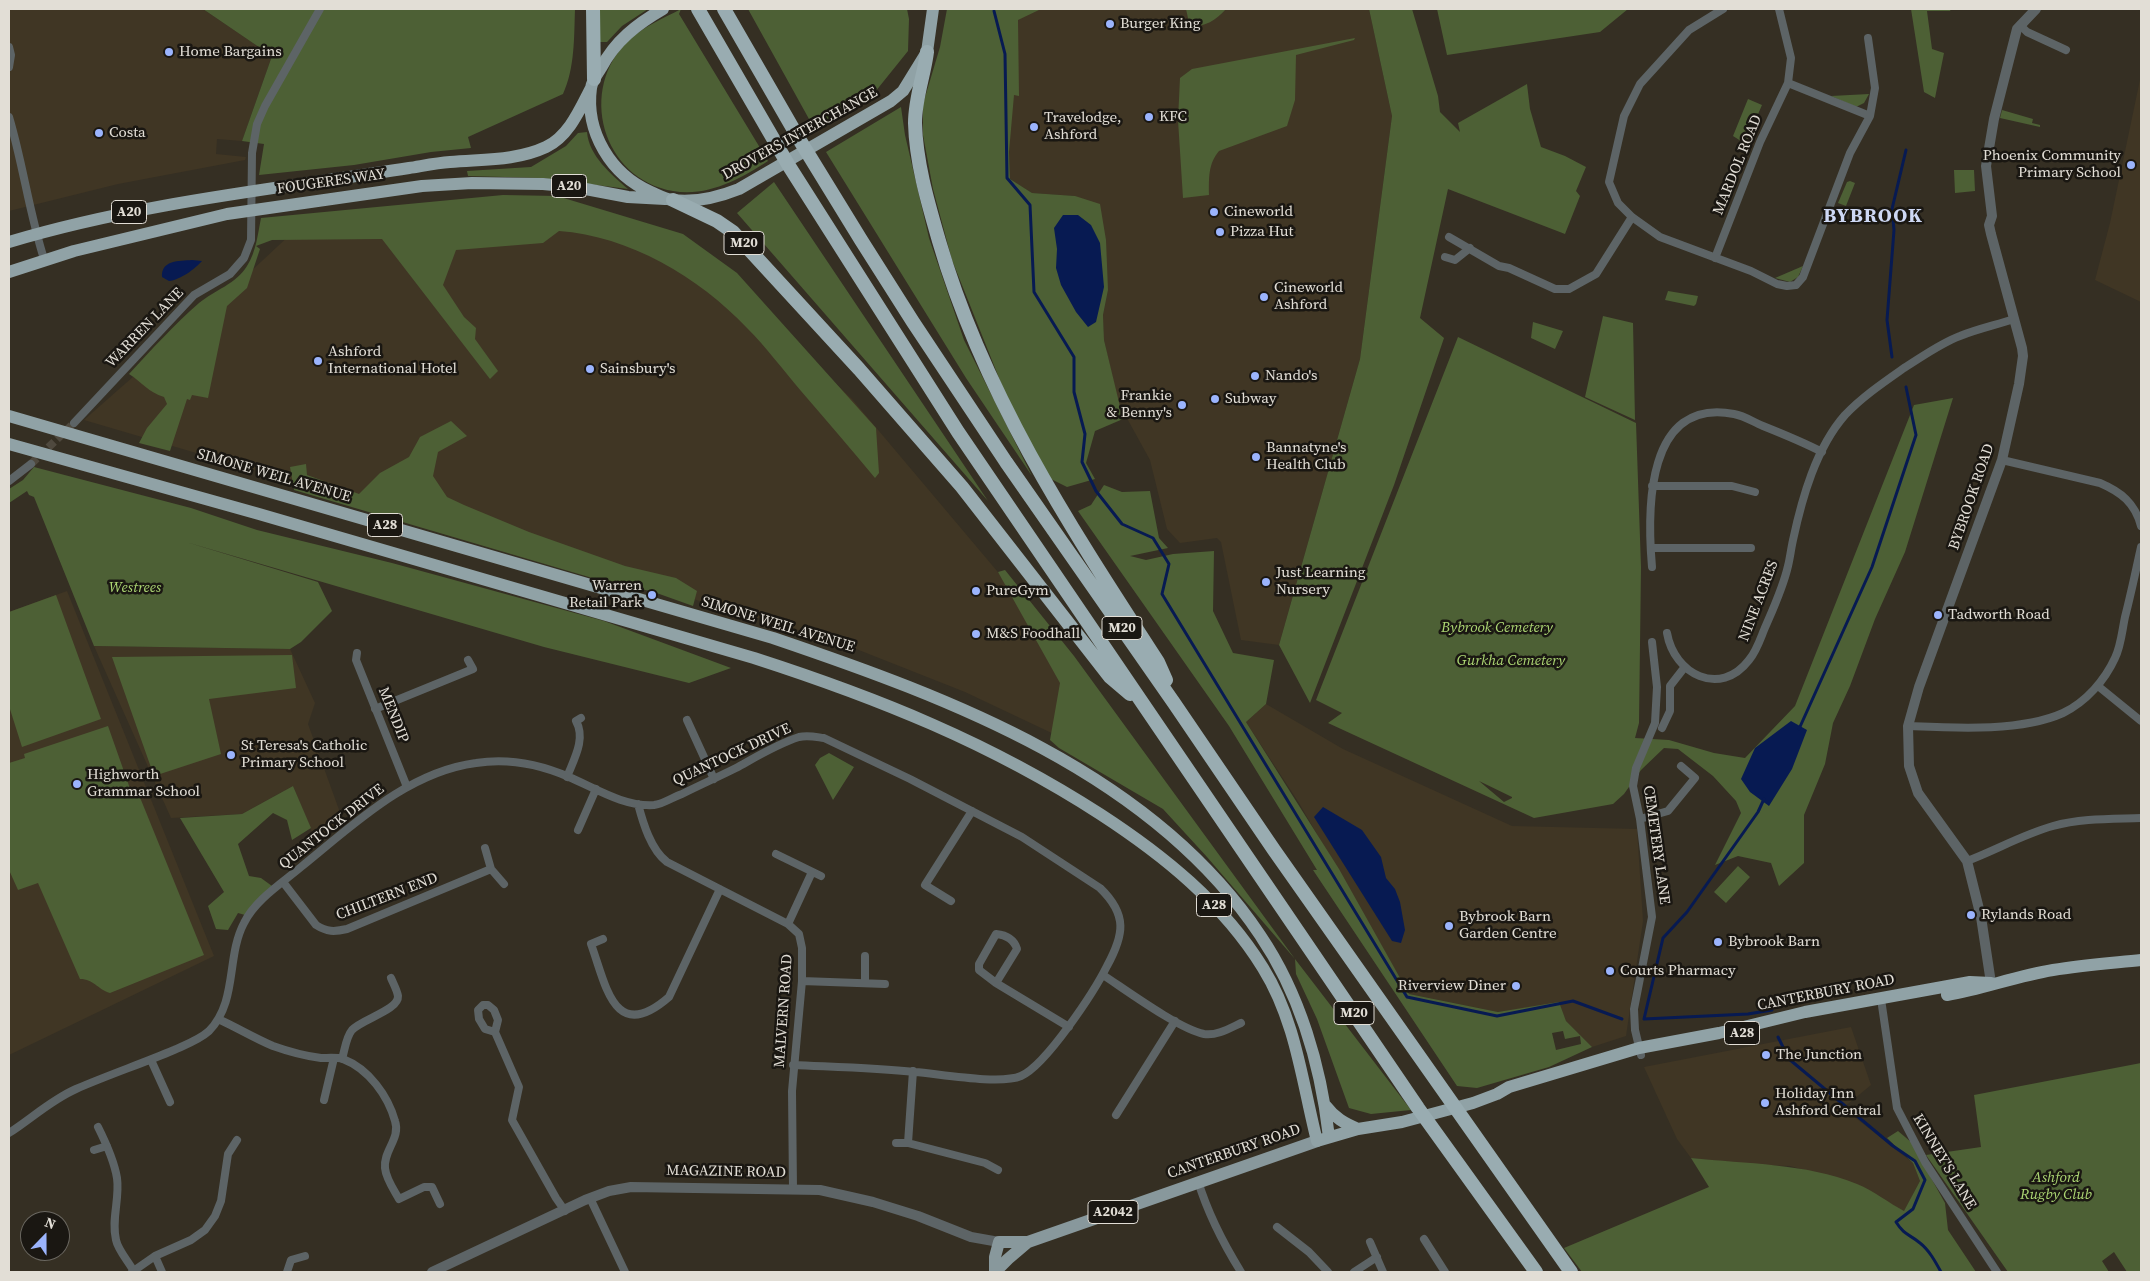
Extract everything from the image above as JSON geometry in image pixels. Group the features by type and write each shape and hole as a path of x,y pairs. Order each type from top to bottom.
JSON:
{"highway":[{"path":"593,9 591,112 594,129 604,152 618,171 632,182 669,200"},
{"path":"593,84 608,54 624,36 663,9"},
{"name":"M20","path":"698,9 789,166 952,424 1144,706 1205,792 1418,1108 1536,1272"},
{"name":"M20","path":"724,9 799,140 913,322 1006,462 1274,850 1570,1272"},
{"name":"DROVERS INTERCHANGE","path":"669,200 720,196 739,188 882,106 903,91 927,52 933,9"},
{"name":"M20","path":"927,52 917,95 915,124 922,178 946,266 968,327 998,395 1075,534 1158,662 1174,703"},
{"name":"FOUGERES WAY","path":"9,242 117,214 448,162 505,159 533,153 550,145 572,123 593,84"},
{"name":"FOUGERES WAY","path":"9,272 44,259 228,214 422,186 472,182 559,185 628,197 669,200"},
{"name":"M20","path":"669,200 717,221 734,232 859,369 962,487 1110,677 1144,706"},
{"name":"SIMONE WEIL AVENUE","path":"9,416 773,638 850,664 955,705 1027,740 1116,794 1157,824 1219,881 1242,909 1261,936 1282,972 1314,1053 1326,1106 1323,1139"},
{"name":"A28","path":"9,444 259,514 762,660 835,684 917,716 1020,766 1142,842 1192,884 1219,910 1245,941 1264,969 1284,1010 1297,1047 1323,1139"},
{"name":"CANTERBURY ROAD","path":"1323,1139 1358,1128 1402,1122 1473,1102 1497,1094 1509,1087 1640,1051 1805,1012 1882,1002 1970,982 1991,983 2052,970 2141,960"},
{"path":"1326,1106 1333,1116 1343,1123 1358,1128"}],"main road":[{"name":"CANTERBURY ROAD","path":"995,1272 1028,1242 1198,1181 1323,1139"},
{"name":"MAGAZINE ROAD","path":"999,1242 1028,1242"},
{"name":"A2042","path":"995,1272 995,1257 999,1242"}],"street":[{"name":"WARREN LANE","path":"74,423 194,296 230,274 244,258 251,240 252,153 257,124 265,106 320,9"},
{"path":"1723,9 1689,30 1640,84 1624,116 1609,182 1618,202 1632,217 1660,236 1751,271 1777,284 1796,285 1804,277 1850,153 1870,116 1875,88 1868,38"},
{"name":"MARDOL ROAD","path":"1716,258 1760,142 1788,83 1791,58 1779,9"},
{"name":"BYBROOK ROAD","path":"1991,983 1981,917 1967,862 1918,793 1909,766 1908,726 1919,687 2002,460 2023,356 1989,225 1992,216 1986,166 1994,119 2017,29 2036,9"},
{"path":"2020,25 2027,32 2066,50"},
{"path":"9,47 11,55 9,67"},
{"path":"1788,83 1870,116"},
{"path":"9,117 36,234 44,259"},
{"path":"1449,237 1499,266 1528,276 1555,290 1569,289 1596,274 1632,217"},
{"path":"1444,257 1455,260 1470,248"},
{"name":"NINE ACRES","path":"1684,668 1704,678 1725,678 1736,673 1749,661 1780,592 1808,487 1822,452 1844,417 1893,375 1936,347 1960,336 2014,319"},
{"path":"1652,567 1652,486 1670,434 1678,426 1702,414 1721,413 1748,418 1822,452"},
{"path":"2002,460 2100,483 2129,500 2135,509 2141,526"},
{"path":"9,481 31,464"},
{"path":"1652,486 1732,486 1755,492"},
{"path":"1908,726 1973,728 2048,719 2065,712 2083,700 2098,686 2115,657 2141,547"},
{"path":"1651,548 1751,548"},
{"path":"1662,728 1670,711 1670,686 1684,668 1668,644 1667,633"},
{"name":"CEMETERY LANE","path":"1640,1051 1635,1030 1634,1009 1652,918 1640,819 1632,786 1636,768 1655,723 1657,687 1652,642"},
{"name":"MENDIP","path":"357,653 356,660 407,787"},
{"path":"375,710 473,669 468,660"},
{"path":"2098,686 2141,721"},
{"path":"567,724 578,720 580,732 580,742 567,776"},
{"path":"687,720 714,780"},
{"name":"QUANTOCK DRIVE","path":"9,1133 74,1090 151,1060 198,1039 208,1032 218,1019 228,997 234,947 244,922 253,909 283,882 371,811 407,787 462,765 496,761 538,766 567,776 620,800 656,805 714,780 767,751 799,737 814,736 835,742 1029,842 1100,888 1112,899 1120,919 1121,932 1118,946 1103,975 1069,1027 1033,1069 1019,1077 993,1079 913,1071 794,1066"},
{"path":"1640,819 1662,814 1676,802 1695,778 1681,766"},
{"path":"578,830 596,789"},
{"name":"MALVERN ROAD","path":"638,804 659,856 666,862 788,924 799,934 801,940 802,981 794,1066 793,1189"},
{"path":"951,902 925,885 972,811"},
{"path":"1967,862 2036,831 2053,826 2076,822 2141,818"},
{"path":"485,848 491,870 504,884"},
{"path":"776,854 821,876"},
{"name":"CHILTERN END","path":"283,882 316,925 323,930 334,932 346,929 491,870"},
{"path":"788,924 812,872"},
{"path":"603,940 590,944 611,1000 617,1009 627,1014 636,1014 649,1010 669,997 720,889"},
{"path":"996,983 1017,949 1015,942 1003,934 996,934 979,964 979,970 996,983 1069,1027"},
{"path":"865,956 865,983"},
{"path":"1103,975 1175,1021 1204,1034 1222,1031 1241,1023"},
{"path":"324,1100 338,1059 354,1028 397,1002 398,996 391,978"},
{"path":"802,981 885,984"},
{"name":"KINNEY'S LANE","path":"1882,1002 1897,1108 1925,1162 1997,1272"},
{"path":"218,1019 273,1046 298,1054 338,1059 368,1074 381,1092 397,1128 396,1135 385,1159 385,1168 399,1199 424,1187 432,1187 440,1204"},
{"path":"1116,1115 1175,1021"},
{"path":"495,1032 519,1087 512,1120 556,1198 565,1210"},
{"path":"151,1060 170,1102"},
{"path":"908,1143 913,1071"},
{"path":"98,1127 107,1146 117,1178 118,1209 114,1224 116,1242 132,1271 155,1256 191,1240 205,1230 215,1216 225,1185 228,1154 237,1140"},
{"path":"896,1143 908,1143 985,1163 998,1170"},
{"path":"94,1150 107,1146"},
{"path":"1198,1181 1224,1244 1241,1272"},
{"name":"MAGAZINE ROAD","path":"432,1272 590,1198 609,1191 631,1187 820,1190 864,1199 926,1219 971,1237 999,1242"},
{"path":"590,1198 624,1272"},
{"path":"1277,1226 1309,1252 1328,1272"},
{"path":"1424,1239 1445,1272"},
{"path":"1370,1242 1383,1272"},
{"path":"155,1256 162,1272"},
{"path":"287,1272 291,1260 305,1256"},
{"path":"1354,1272 1377,1257"}],"shaded area":[{"path":"9,9 203,9 272,56 242,141 217,139 216,154 246,157 245,160 118,184 9,211"},
{"path":"987,9 1369,9 1392,116 1360,359 1279,645 1241,640 1221,542 1217,538 1180,543 1167,529 1150,460 1118,402 1104,340 1103,315 1108,290 1075,196 1032,193 1010,179 1006,94"},
{"name":"Phoenix Community Primary School","path":"2141,75 2141,302 2095,280 2110,223"},
{"name":"Warren Retail Park","path":"578,214 705,260 852,399 1083,673 1058,736 965,692 836,641 84,420 218,302 293,232"},
{"path":"1063,215 1078,215 1091,225 1100,243 1104,287 1096,322 1088,327 1076,312 1061,285 1056,268 1057,249 1054,228"},
{"path":"192,260 202,261 178,279 169,281 162,277 162,271 168,264"},
{"name":"Highworth Grammar School","path":"67,591 214,956 9,1055 9,612"},
{"name":"St Teresa's Catholic Primary School","path":"94,646 290,649 315,703 308,724 342,818 317,844 293,786 242,814 171,818"},
{"path":"1266,704 1343,749 1512,826 1637,829 1643,921 1626,1036 1592,1047 1566,1021 1559,1003 1498,1012 1409,994 1299,803 1246,722"},
{"path":"1791,721 1807,730 1792,769 1769,806 1750,792 1741,779 1755,748"},
{"path":"1323,807 1362,830 1381,857 1386,878 1395,889 1400,902 1405,930 1401,943 1392,941 1314,817"},
{"path":"1851,1027 1871,1085 1843,1108 1913,1163 1920,1181 1904,1212 1858,1185 1790,1166 1754,1165 1691,1158 1677,1139 1644,1067"}],"green space":[{"path":"203,9 575,9 572,63 563,94 468,137 471,148 431,152 354,165 259,175 264,144 242,141 272,56"},
{"path":"600,9 648,9 622,26 607,42 600,42"},
{"path":"681,9 679,14 768,161 723,185 711,189 686,192 673,191 649,183 629,169 614,151 605,129 601,106 604,83 613,60 629,40 647,27"},
{"path":"748,9 907,9 909,19 908,51 875,92 814,128"},
{"path":"947,9 1041,9 1018,20 1019,96 1014,95 1009,152 1010,179 1032,193 1075,196 1100,204 1106,240 1108,290 1103,315 1104,340 1123,419 1095,431 1086,463 1095,479 1067,487 1049,478 1005,393 952,260 933,189 923,135 923,104 940,47"},
{"path":"1186,9 1226,9 1210,22 1190,27"},
{"path":"1369,9 1412,9 1438,96 1440,112 1460,132 1458,123 1527,84 1530,109 1541,147 1565,156 1586,167 1576,191 1580,196 1565,234 1448,189 1420,318 1444,338 1394,485 1310,703 1279,645 1360,359 1392,116"},
{"path":"1437,9 1628,9 1600,32 1447,55"},
{"path":"1911,9 1951,9 1950,11 1927,11 1932,49 1944,53 1935,98 1924,92"},
{"path":"1355,38 1354,40 1296,55 1295,100 1287,126 1219,151 1211,166 1209,195 1183,198 1178,120 1180,78 1192,69"},
{"path":"1869,94 1864,103 1856,107 1831,96"},
{"path":"1748,99 1762,105 1744,143 1733,136"},
{"path":"901,107 905,135 929,238 964,340 1032,476 966,378 826,152"},
{"path":"2002,110 2033,119 2032,123 2040,125 2040,127 2000,118"},
{"path":"587,132 596,157 628,189 542,178 468,176 467,171 531,167 566,146 578,133"},
{"path":"1954,170 1974,170 1975,191 1955,193"},
{"path":"774,182 988,501 737,213"},
{"path":"1847,182 1855,183 1846,206 1838,203"},
{"path":"503,195 557,196 683,234 737,273 876,428 879,473 875,478 761,343 728,309 707,292 685,276 637,250 611,241 559,231 543,243 456,250 443,285 464,317 476,328 475,339 498,371 490,379 382,239 272,240 256,246 260,249 247,288 227,306 208,398 192,395 190,400 187,399 170,451 139,443 147,428 167,404 164,397 150,390 129,374 199,303 237,278 253,255 261,218"},
{"path":"1803,266 1798,277 1790,282 1775,278"},
{"path":"1668,291 1698,296 1696,304 1694,306 1665,300"},
{"path":"1603,316 1633,323 1635,420 1585,397"},
{"path":"1533,322 1563,331 1555,349 1531,338"},
{"name":"Bybrook Cemetery","path":"1458,337 1636,423 1641,567 1639,723 1635,738 1669,740 1714,753 1745,758 1795,706 1914,405 1953,398 1905,552 1875,619 1850,686 1833,723 1825,764 1804,815 1804,863 1779,886 1771,863 1738,856 1715,865 1741,813 1736,801 1713,776 1678,749 1664,748 1641,770 1624,794 1613,804 1534,818 1328,723 1342,713 1316,700","holes":["1479,781 1512,797 1504,802"]},
{"path":"451,421 467,436 438,452 433,476 447,497 529,532 625,566 676,578 697,591 693,606 651,591 616,585 294,490 290,467 306,464 307,475 359,494 380,473 409,457 420,437"},
{"name":"Westrees","path":"34,467 191,508 257,530 392,563 604,621 731,668 689,683 544,647 186,542 318,582 332,611 301,642 290,649 94,646 34,497 29,495 27,491 9,503 9,489 23,480"},
{"path":"1104,485 1122,492 1150,491 1159,538 1168,548 1130,556 1146,560 1173,554 1214,551 1213,611 1233,653 1274,660 1266,704 1246,722 1339,869 1409,994 1498,1012 1559,1002 1566,1021 1592,1047 1549,1067 1477,1088 1457,1086 1313,870 1317,870 1229,726 1078,511 1091,505","holes":["1563,1031 1565,1039 1580,1036 1581,1044 1556,1050 1552,1033"]},
{"path":"1005,570 1074,656 1295,959 1163,809 1059,748 1050,740 1060,683 998,572"},
{"path":"56,595 101,719 22,747 9,706 9,612"},
{"path":"292,655 296,688 209,699 221,754 154,776 112,657"},
{"path":"108,726 133,797 139,795 204,955 110,993 92,982 80,979 38,883 18,890 9,870 9,763 25,758 24,754"},
{"path":"829,753 854,767 833,800 815,765 820,758"},
{"path":"293,786 311,828 292,840 287,820 273,813 238,844 249,876 261,878 272,886 245,915 238,913 228,930 216,929 208,906 224,892 180,818 242,814"},
{"path":"1738,866 1750,877 1726,903 1714,892"},
{"path":"1295,959 1411,1110 1371,1114 1349,1108 1317,1019 1296,974"},
{"name":"Ashford Rugby Club","path":"2141,1063 2141,1272 2127,1272 2114,1252 2102,1261 2109,1272 2008,1272 1926,1155 1981,1147 1974,1095"},
{"path":"1898,1131 1911,1142 1945,1203 1948,1230 1976,1272 1582,1272 1564,1248 1709,1187 1691,1158 1775,1165 1817,1172 1857,1184 1904,1211 1920,1181 1913,1163 1887,1138"}],"waterway":[{"path":"994,11 1005,54 1007,178 1030,205 1034,292 1074,357 1074,392 1085,434 1082,462 1096,491 1122,524 1153,538 1169,564 1162,594 1407,997 1497,1016 1573,1001 1622,1019"},
{"path":"1892,357 1887,320 1894,230 1892,209 1906,150"},
{"path":"1799,729 1872,567 1916,435 1906,387"},
{"path":"1764,799 1758,812 1687,912 1663,938 1644,1019 1748,1014 1772,1010"},
{"path":"1778,1037 1789,1059 1893,1146 1915,1161 1925,1180 1913,1209 1896,1222 1904,1232 1926,1249 1941,1272"}],"tunnel":[{"path":"31,464 74,423"}],"place":[{"name":"Burger King","path":"1110,24"},
{"name":"Home Bargains","path":"169,52"},
{"name":"KFC","path":"1149,117"},
{"name":"Travelodge, Ashford","path":"1034,127"},
{"name":"Costa","path":"99,133"},
{"name":"Phoenix Community Primary School","path":"2131,165"},
{"name":"Cineworld","path":"1214,212"},
{"name":"Pizza Hut","path":"1220,232"},
{"name":"Cineworld Ashford","path":"1264,297"},
{"name":"Ashford International Hotel","path":"318,361"},
{"name":"Sainsbury's","path":"590,369"},
{"name":"Nando's","path":"1255,376"},
{"name":"Subway","path":"1215,399"},
{"name":"Frankie & Benny's","path":"1182,405"},
{"name":"Bannatyne's Health Club","path":"1256,457"},
{"name":"Just Learning Nursery","path":"1266,582"},
{"name":"PureGym","path":"976,591"},
{"name":"Warren Retail Park","path":"652,595"},
{"name":"Tadworth Road","path":"1938,615"},
{"name":"M&S Foodhall","path":"976,634"},
{"name":"St Teresa's Catholic Primary School","path":"231,755"},
{"name":"Highworth Grammar School","path":"77,784"},
{"name":"Rylands Road","path":"1971,915"},
{"name":"Bybrook Barn Garden Centre","path":"1449,926"},
{"name":"Bybrook Barn","path":"1718,942"},
{"name":"Courts Pharmacy","path":"1610,971"},
{"name":"Riverview Diner","path":"1516,986"},
{"name":"The Junction","path":"1766,1055"},
{"name":"Holiday Inn Ashford Central","path":"1765,1103"}],"district":[{"name":"BYBROOK","path":"1873,217"}],"park label":[{"name":"Gurkha Cemetery","path":"1511,661"}]}
